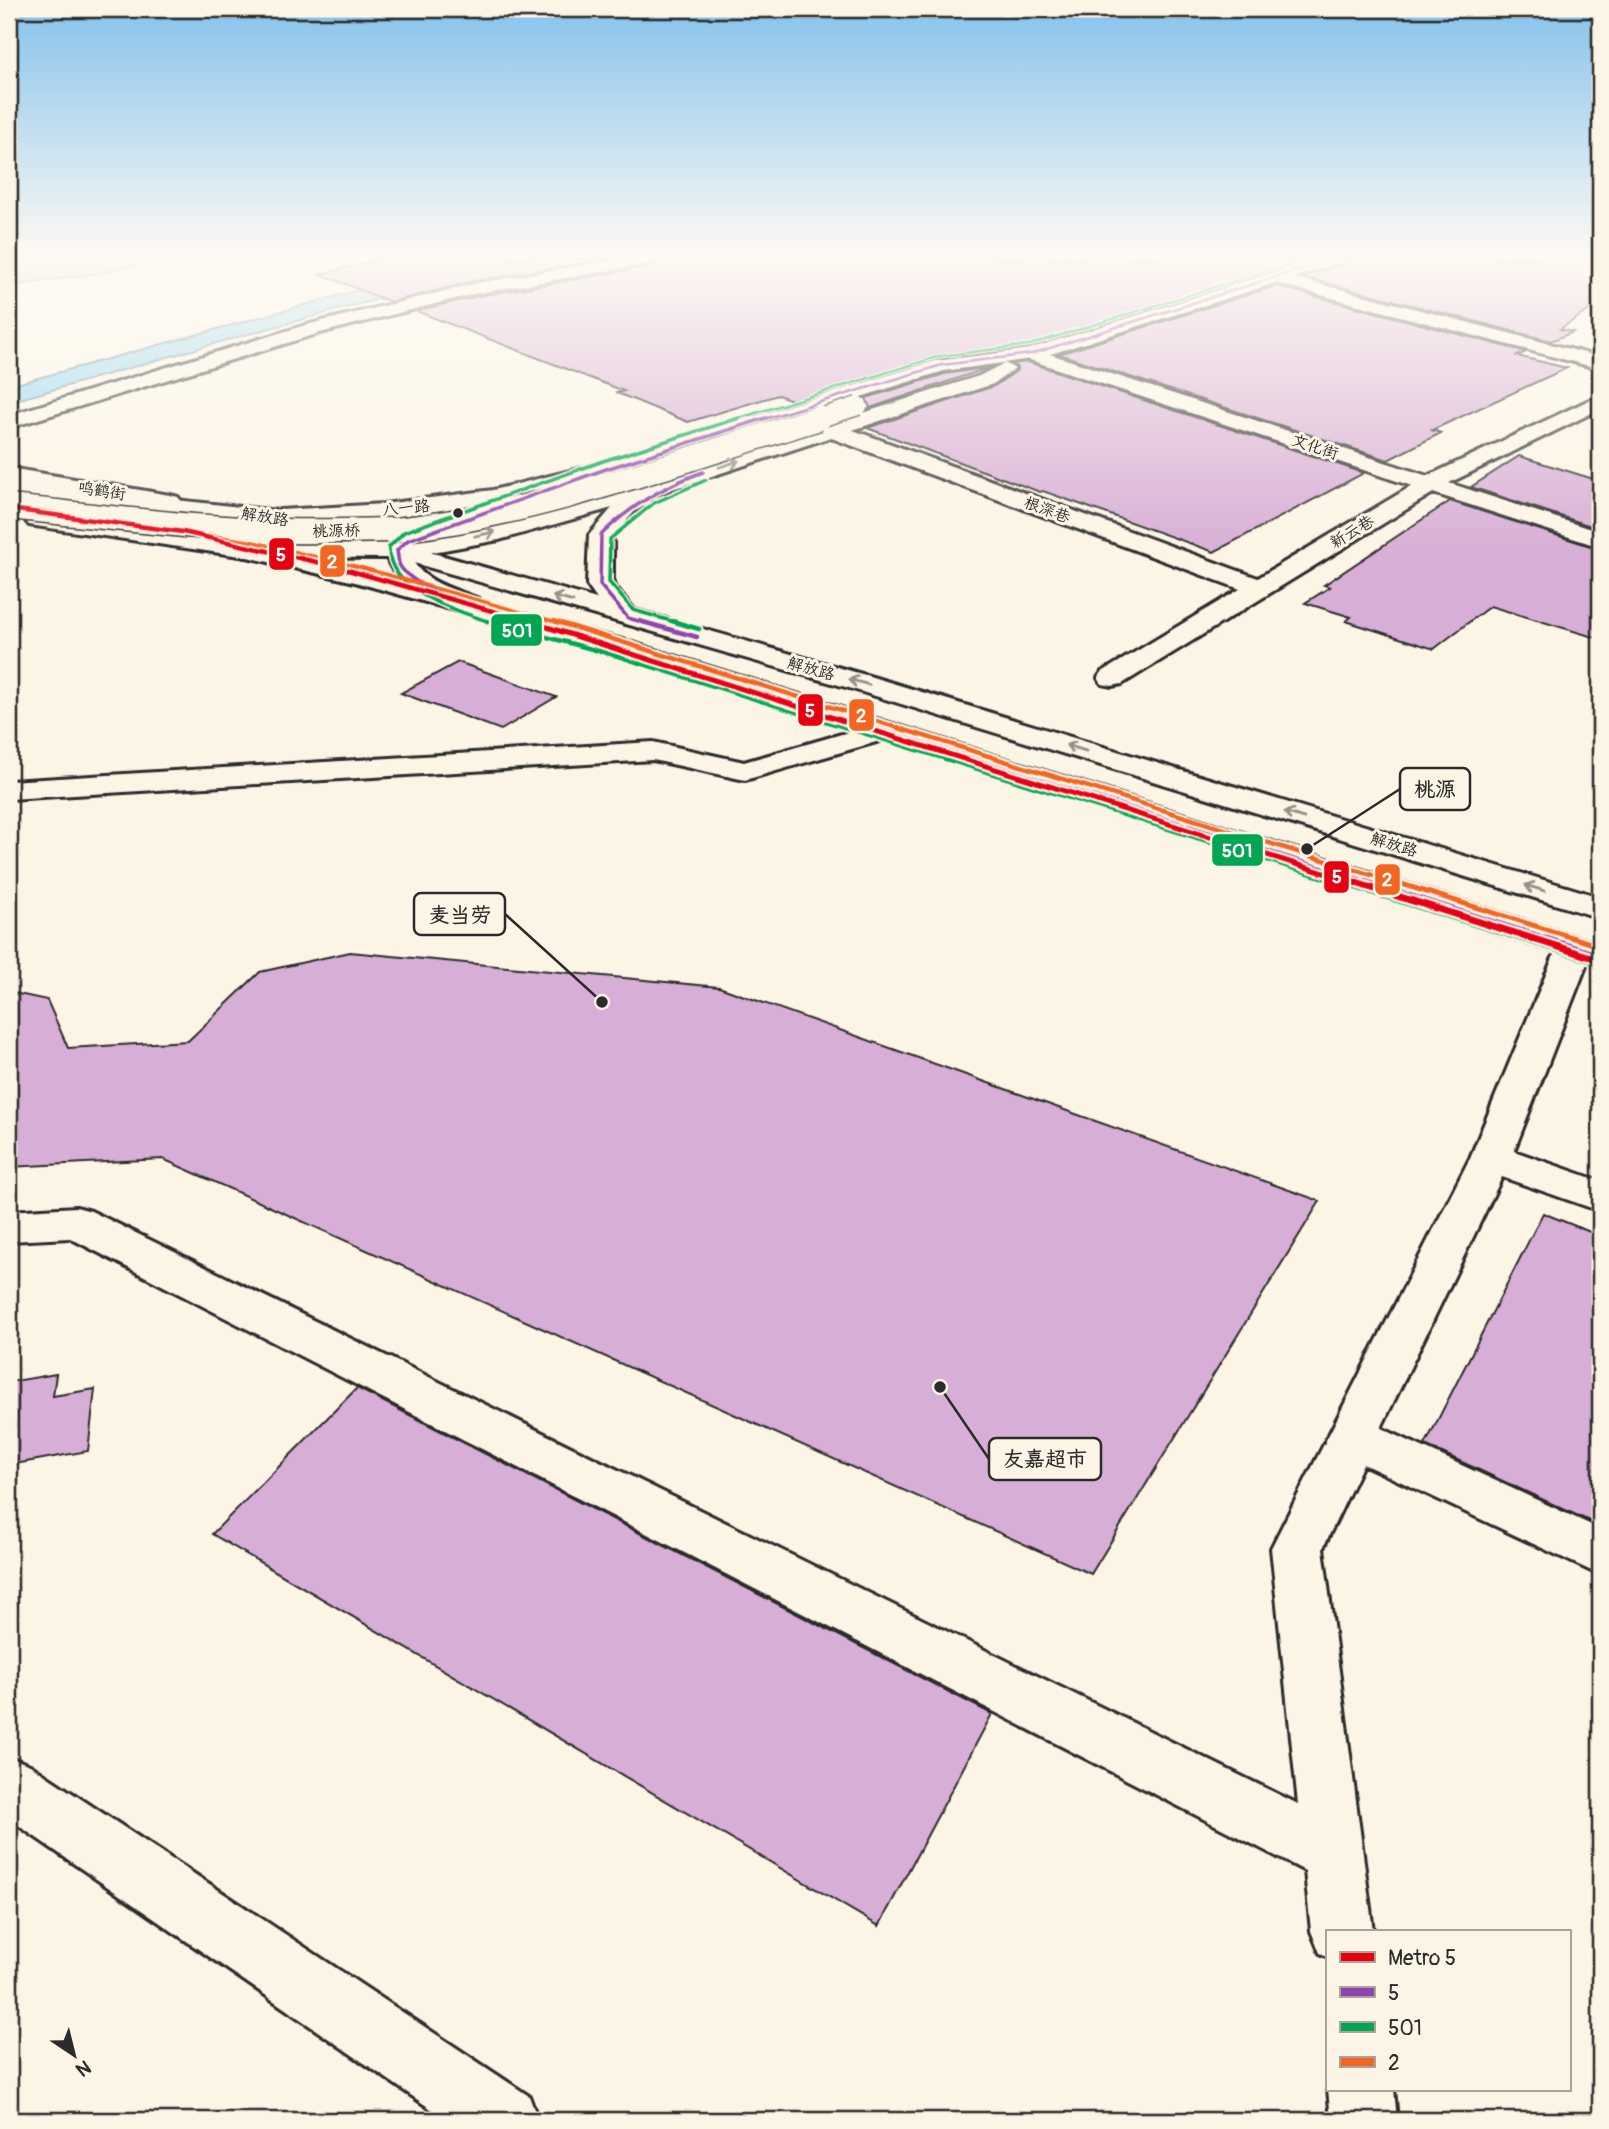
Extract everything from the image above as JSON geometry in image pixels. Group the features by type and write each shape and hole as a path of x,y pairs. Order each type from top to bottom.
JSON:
{"main road":[{"path":"9,422 220,357"},
{"name":"八一路","path":"280,517 384,512 493,497 606,469 942,365 1004,357"},
{"name":"桃源桥","path":"9,507 188,525 285,531 402,529 465,520 539,503 1020,357"},
{"path":"247,550 321,553 397,550 449,542 589,509 986,380 1025,357"},
{"name":"文化街","path":"1041,357 1600,540"},
{"path":"1579,357 1600,363"},
{"name":"新云巷","path":"1112,678 1430,485 1600,401"},
{"name":"根深巷","path":"834,431 1260,589"},
{"path":"397,550 408,540 429,531 606,469"},
{"name":"鸣鹤街","path":"9,475 196,507"},
{"path":"628,618 600,585 601,535 626,507 664,484"},
{"name":"解放路","path":"9,489 280,517 872,686 1600,908"},
{"name":"解放路","path":"9,519 41,520 247,550 470,605 620,648 880,732 1588,952"},
{"path":"397,550 400,565 413,578 424,586 470,605"},
{"path":"9,790 653,751 745,771 880,732"},
{"path":"1342,1930 1297,1548 1492,1158 1588,952"},
{"path":"1492,1158 1600,1196"},
{"path":"9,1226 76,1222 1333,1853"},
{"path":"1353,1437 1600,1553"},
{"path":"9,1785 505,2120"},
{"path":"1361,2090 1364,2120"}],"water":[{"path":"114,357 167,357 9,402 9,386"}],"building":[{"path":"537,357 939,357 795,401 778,395 688,422 617,393 624,391"},
{"path":"1069,357 1523,357 1567,368 1432,430 1441,433 1388,460"},
{"path":"1028,362 1364,473 1214,552 867,428 994,386 1016,371 1017,368 1012,364"},
{"path":"991,367 870,408 866,398 945,374"},
{"path":"1519,456 1600,481 1600,529 1471,487"},
{"path":"1450,501 1600,549 1600,639 1490,606 1434,649 1346,621 1351,617 1305,603 1330,587 1324,585"},
{"path":"458,662 556,697 501,730 401,693"},
{"path":"350,952 719,987 1320,1201 1091,1574 163,1159 9,1167 9,992 47,1000 68,1048 188,1041 260,972"},
{"path":"1543,1213 1600,1236 1600,1526 1425,1445"},
{"path":"56,1374 53,1396 95,1389 88,1451 9,1465 9,1382"},
{"path":"357,1388 992,1714 879,1926 212,1534"}],"metro line":[{"name":"5","path":"9,509 183,532 330,565 535,623 1600,960"}],"transit line":[{"name":"501","path":"936,357 603,461 404,532 389,547 390,564 395,573 413,588 437,602 499,625 618,656 1597,963"},
{"name":"5","path":"1004,357 942,365 606,469 408,540 397,550 399,564 414,579 467,605 620,648 1600,955"},
{"name":"5","path":"697,637 628,618 600,585 601,535 648,497 703,472"},
{"name":"501","path":"699,629 633,610 609,582 610,539 631,519 654,503 678,490 706,480"},
{"name":"2","path":"9,510 42,511 249,541 363,568 622,640 1600,946"}],"place":[{"name":"桃源","path":"1307,849"},
{"name":"麦当劳","path":"602,1002"},
{"name":"友嘉超市","path":"940,1387"}]}
